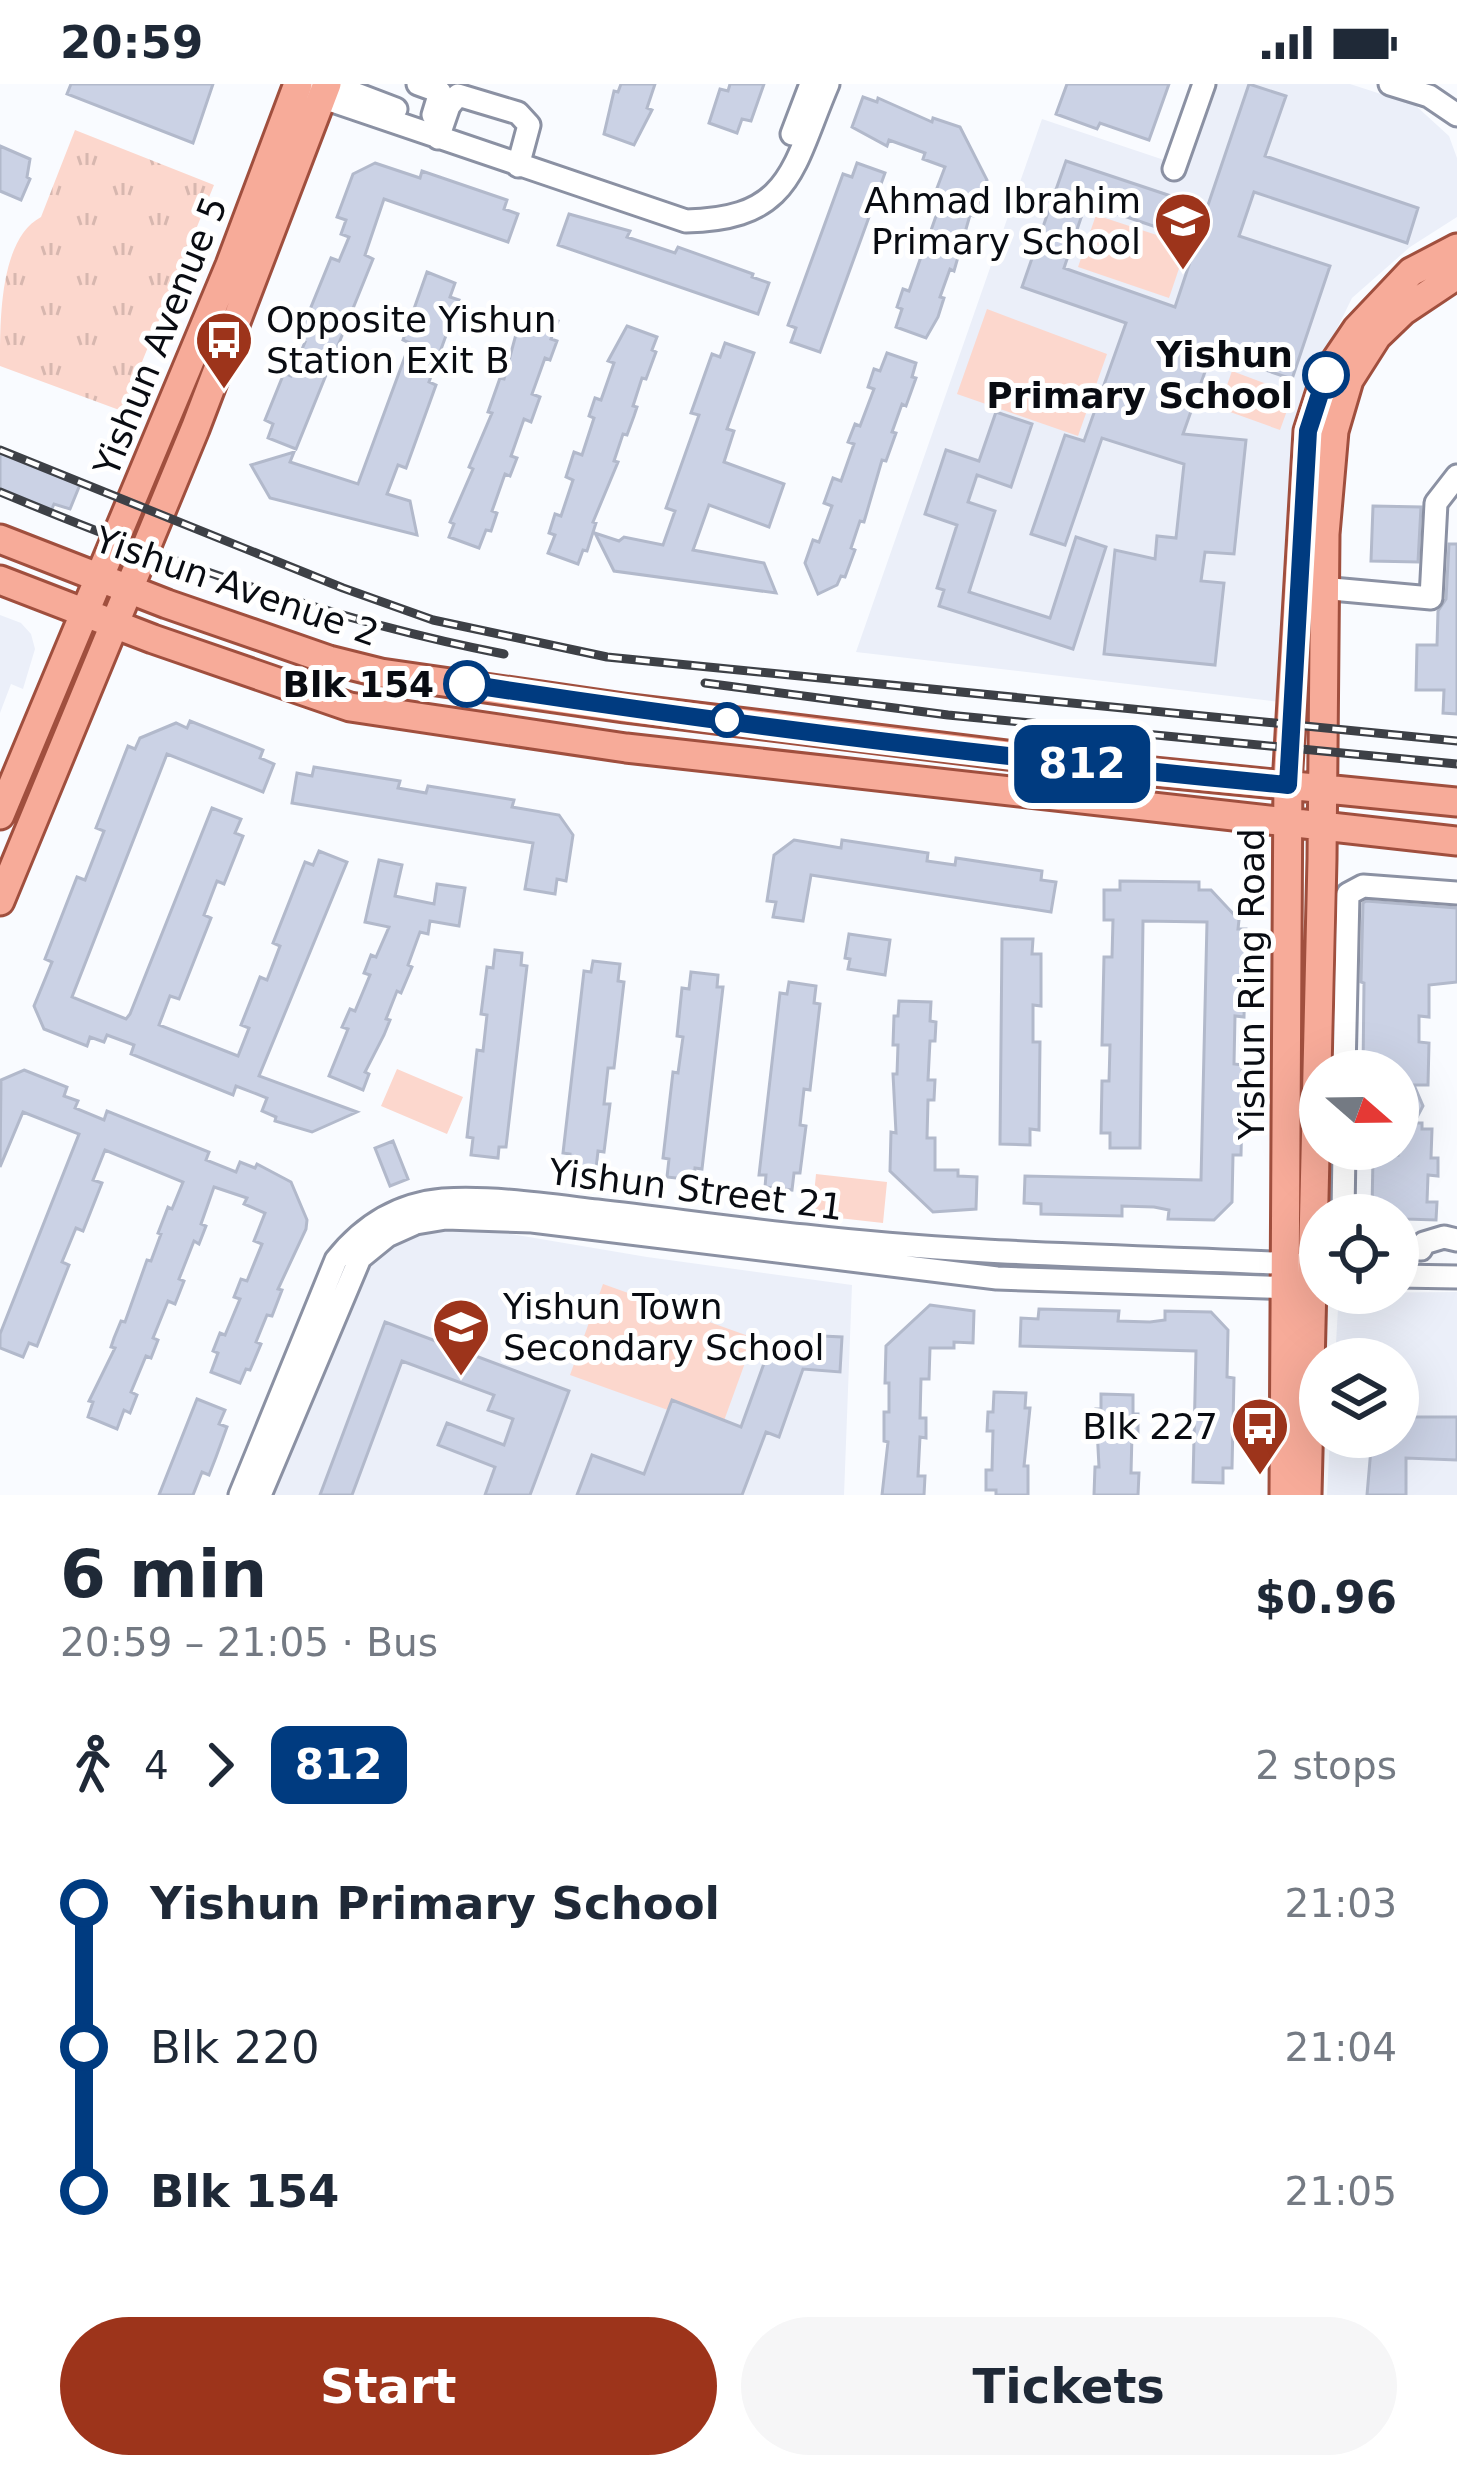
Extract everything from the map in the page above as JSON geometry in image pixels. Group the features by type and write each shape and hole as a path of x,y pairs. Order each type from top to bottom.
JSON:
{"main road":[{"name":"Yishun Avenue 5","path":"0,815 11,763 85,614 230,265 314,88"},
{"name":"Yishun Avenue 5","path":"0,901 130,590 314,88"},
{"name":"Yishun Ring Road","path":"1308,1194 1322,789 1308,431 1326,375 1357,328 1411,272 1457,248"},
{"name":"Yishun Ring Road","path":"1302,1194 1288,785 1334,431 1349,380 1377,336 1457,275"},
{"name":"Yishun Avenue 2","path":"0,539 329,660 381,673 1113,768 1457,802"},
{"name":"Yishun Avenue 2","path":"0,580 350,707 626,748 1457,841"},
{"path":"381,673 416,689 429,708 430,720"},
{"name":"Yishun Ring Road","path":"1284,1495 1301,1314"},
{"name":"Yishun Ring Road","path":"1305,1314 1307,1495"}],"street":[{"path":"556,172 688,210 725,207 766,188 811,84"},
{"path":"314,88 686,221 725,220 775,196 828,84"},
{"path":"1174,169 1204,84"},
{"path":"1390,84 1429,96 1457,115"},
{"path":"1435,84 1457,95"},
{"path":"429,88 437,129"},
{"path":"437,129 458,95 518,112 529,125 520,159"},
{"path":"1311,587 1431,598 1436,503 1457,476"},
{"path":"1344,1050 1348,895 1363,886 1457,893"},
{"name":"Yishun Street 21","path":"240,1495 324,1281 351,1241 376,1221 405,1207 443,1201 827,1248 997,1278 1299,1276"},
{"name":"Yishun Street 21","path":"260,1495 361,1258 387,1236 416,1223 532,1212"},
{"path":"1419,1254 1424,1243 1435,1238 1457,1240"},
{"name":"Yishun Street 21","path":"827,1248 1299,1276"},
{"path":"997,1278 1000,1255"},
{"path":"1419,1276 1457,1277"}],"shaded area":[{"path":"1211,84 1350,84 1415,105 1449,136 1457,158 1457,217 1410,247 1352,298 1321,361 1280,702 856,652 1042,119 1179,165"},
{"path":"0,615 21,623 35,649 23,689 11,684 0,713"},
{"path":"441,1222 852,1285 844,1495 269,1495 367,1261 405,1235"},
{"path":"1419,1292 1457,1292 1457,1495 1327,1495 1329,1458 1419,1458 1419,1338 1336,1338 1338,1314 1419,1314"}],"green space":[{"path":"75,130 214,185 122,411 0,366 2,303 10,261 27,228 41,217"},
{"path":"1096,215 1187,245 1169,298 1078,267"},
{"path":"987,309 1107,354 1078,436 957,394"},
{"path":"1232,371 1293,394 1280,430 1219,408"},
{"path":"397,1069 463,1097 447,1134 381,1106"},
{"path":"816,1174 887,1182 883,1223 812,1215"},
{"path":"603,1284 754,1338 721,1429 570,1375"}],"building":[{"path":"71,84 213,84 193,143 67,94"},
{"path":"621,84 655,84 647,108 652,110 634,145 604,134 614,91"},
{"path":"730,84 764,84 751,121 742,119 737,133 709,123 720,89 728,91"},
{"path":"1067,84 1169,84 1149,140 1056,114"},
{"path":"1249,84 1286,96 1265,156 1418,208 1407,243 1254,192 1239,236 1330,266 1292,379 1212,352 1183,434 1246,440 1234,554 1205,552 1201,581 1224,583 1215,665 1104,654 1115,550 1155,559 1157,536 1176,538 1184,464 1102,438 1065,545 1031,534 1065,435 1084,441 1126,323 1022,287 1066,161 1207,208","holes":["1086,203 1197,241 1175,307 1064,268"]},
{"path":"863,97 960,127 987,180 974,216 970,215 954,271 950,269 938,317 926,338 896,327 902,309 897,307 903,289 909,291 922,254 916,252 923,234 929,236 942,199 934,196 945,167 923,159 925,153 889,140 887,146 852,127"},
{"path":"0,146 30,159 30,179 21,200 0,191"},
{"path":"375,163 420,178 422,171 507,200 504,209 518,214 508,242 384,199 365,255 373,259 296,449 268,438 273,424 265,420 284,373 291,376 305,342 298,339 331,258 339,261 349,237 341,234 346,220 337,217 353,174"},
{"path":"857,163 885,173 820,352 791,342 796,328 788,325 843,174 852,177"},
{"path":"569,214 630,231 627,237 675,253 678,247 753,274 769,283 758,314 558,245"},
{"path":"427,272 455,283 450,297 459,300 429,382 436,385 406,468 398,465 387,494 410,501 417,535 270,498 251,465 294,452 290,462 358,484 410,343 403,340"},
{"path":"528,311 558,321 551,339 557,341 550,360 545,358 532,394 540,397 531,422 524,419 511,456 517,458 510,476 505,474 492,511 497,513 491,531 486,530 479,548 449,537 454,524 450,522 473,469 469,467 492,413 488,412 500,378 504,379 519,323 523,324"},
{"path":"627,326 657,337 652,350 656,352 646,379 642,378 634,416 627,435 623,434 614,461 618,462 593,522 587,551 583,550 578,564 548,553 555,535 549,533 555,514 561,516 573,480 566,477 574,452 582,455 595,398 601,400 614,363 608,361"},
{"path":"725,343 754,353 727,429 734,431 724,462 784,484 769,527 709,505 693,550 764,563 776,593 614,571 595,533 619,541 624,537 663,545 675,511 666,508 699,415 691,413 712,354 720,357"},
{"path":"887,353 916,363 912,377 916,378 906,406 902,404 864,522 860,521 845,577 818,594 805,563 813,540 819,542 832,506 824,503 833,478 841,481 854,444 848,442 855,424 860,426 874,389 868,387 874,369 880,371"},
{"path":"996,412 1032,424 1011,487 977,475 968,502 995,511 969,592 1050,618 1076,537 1106,547 1073,649 939,606 944,590 937,588 957,525 925,514 946,450 979,461"},
{"path":"0,450 81,482 70,509 54,504 51,511 0,491"},
{"path":"1373,506 1421,507 1418,562 1371,561"},
{"path":"1449,544 1457,544 1457,714 1443,713 1444,690 1416,690 1417,645 1437,645"},
{"path":"190,721 263,750 260,758 274,764 263,792 167,754 72,997 126,1019 130,1014 212,808 241,819 235,833 243,836 224,884 217,881 204,915 211,918 179,999 170,996 159,1025 238,1056 249,1028 241,1025 260,977 267,980 280,946 273,943 305,862 313,865 319,851 347,862 259,1076 357,1112 312,1132 275,1121 276,1117 262,1111 267,1098 236,1086 233,1095 131,1054 134,1045 107,1035 104,1042 90,1037 87,1046 44,1029 34,1006 52,962 45,959 77,877 85,880 104,831 96,828 128,746 135,749 140,738 176,723 187,728"},
{"path":"314,767 400,781 398,788 426,793 428,786 514,800 512,807 559,815 573,835 566,881 557,879 555,894 525,889 533,843 292,803 297,773 312,776"},
{"path":"794,840 841,848 842,840 928,853 927,861 955,865 956,858 1042,871 1041,880 1056,882 1051,912 811,875 803,921 773,917 776,902 767,901 774,855"},
{"path":"379,860 402,865 395,896 434,904 437,884 465,888 459,926 430,921 428,934 420,932 408,965 412,967 401,993 397,991 386,1019 390,1020 365,1072 369,1074 363,1090 329,1076 348,1029 342,1027 350,1009 355,1011 370,975 364,973 371,955 376,957 389,927 365,922"},
{"path":"1120,881 1199,882 1199,890 1211,890 1239,920 1238,929 1246,929 1244,1017 1235,1016 1234,1064 1243,1065 1241,1155 1233,1155 1232,1202 1214,1220 1168,1219 1169,1210 1154,1207 1122,1206 1122,1216 1041,1214 1041,1204 1024,1203 1025,1176 1201,1180 1207,922 1143,921 1140,1148 1110,1148 1110,1133 1101,1133 1102,1081 1109,1081 1110,1045 1102,1045 1104,957 1112,957 1113,920 1104,920 1104,890 1120,890"},
{"path":"1363,903 1457,908 1457,982 1429,985 1429,1017 1419,1016 1419,1042 1429,1043 1428,1085 1419,1085 1419,1050 1363,1050"},
{"path":"849,934 890,940 885,975 848,969"},
{"path":"1002,939 1033,939 1032,954 1041,954 1041,1006 1033,1005 1033,1042 1040,1042 1039,1130 1030,1129 1030,1145 1000,1144"},
{"path":"495,950 522,953 521,965 527,966 506,1147 499,1147 498,1158 471,1155 473,1138 467,1137 477,1050 483,1051 487,1015 481,1014 487,967 493,968"},
{"path":"593,961 620,964 618,981 624,982 614,1068 608,1068 604,1104 610,1104 604,1152 598,1151 596,1169 569,1166 570,1154 563,1153 584,971 591,972"},
{"path":"691,972 718,975 717,987 723,987 702,1169 695,1168 694,1180 667,1177 669,1159 663,1158 673,1072 678,1073 683,1037 677,1036 682,988 689,989"},
{"path":"789,982 816,986 814,1003 820,1004 810,1090 804,1089 800,1125 806,1126 800,1173 794,1173 792,1190 765,1187 766,1175 759,1175 780,993 787,994"},
{"path":"899,1001 931,1002 930,1021 936,1022 928,1080 935,1080 934,1100 928,1100 927,1138 935,1138 935,1170 958,1170 958,1176 977,1177 976,1209 933,1212 890,1171 891,1132 896,1133 894,1016 898,1016"},
{"path":"24,1070 67,1087 64,1096 78,1101 75,1108 104,1120 107,1111 209,1152 206,1160 236,1172 240,1162 255,1168 257,1164 291,1182 307,1220 306,1229 278,1289 282,1290 272,1316 267,1315 256,1342 261,1344 250,1370 246,1369 240,1383 211,1372 218,1353 213,1351 240,1299 234,1297 241,1279 247,1281 262,1244 254,1241 265,1213 244,1204 247,1198 214,1187 201,1224 206,1226 199,1244 194,1241 175,1304 168,1301 153,1338 158,1340 151,1358 146,1356 131,1392 137,1395 130,1413 124,1410 117,1429 88,1417 93,1402 89,1401 115,1348 111,1347 114,1338 121,1321 125,1322 147,1260 151,1261 168,1207 172,1209 183,1182 105,1150 93,1180 102,1183 83,1231 76,1228 62,1262 69,1265 37,1346 29,1343 23,1357 0,1348 0,1334 79,1134 23,1112 0,1167 1,1080"},
{"path":"1419,1123 1422,1129 1432,1129 1431,1158 1438,1158 1438,1176 1428,1175 1427,1202 1437,1202 1436,1220 1419,1219 1419,1194 1372,1194 1373,1170 1419,1170"},
{"path":"393,1141 408,1179 390,1186 375,1148"},
{"path":"930,1305 974,1311 973,1343 930,1348 929,1379 921,1379 920,1418 926,1418 926,1438 920,1437 918,1476 925,1476 924,1495 882,1495 888,1442 884,1441 884,1412 889,1412 886,1346"},
{"path":"1039,1309 1119,1311 1118,1321 1150,1322 1165,1320 1165,1311 1211,1312 1228,1330 1227,1377 1234,1378 1232,1468 1223,1468 1223,1483 1193,1482 1196,1351 1020,1346 1021,1318 1038,1319"},
{"path":"385,1322 569,1391 530,1495 485,1495 495,1467 438,1445 447,1423 504,1445 513,1419 488,1410 494,1395 402,1361 352,1495 320,1495"},
{"path":"822,1336 842,1337 840,1372 803,1369 779,1437 766,1432 742,1495 577,1495 592,1455 644,1474 672,1400 741,1427 771,1344 820,1362"},
{"path":"994,1392 1026,1393 1025,1408 1030,1408 1024,1466 1028,1466 1028,1495 996,1495 996,1490 986,1490 986,1470 992,1470 993,1431 987,1431 988,1412 993,1412"},
{"path":"1101,1394 1133,1395 1138,1434 1132,1434 1131,1473 1139,1473 1138,1495 1094,1495 1095,1467 1099,1467 1096,1409 1101,1409"},
{"path":"197,1399 225,1410 219,1424 227,1427 209,1475 202,1472 193,1495 159,1495"},
{"path":"1419,1417 1457,1417 1457,1460 1406,1458 1419,1458"},
{"path":"1370,1458 1406,1458 1406,1495 1367,1495"}],"railway":[{"path":"0,450 433,620 607,657 1457,741"},
{"path":"0,492 248,586 374,624 504,654"},
{"path":"705,683 948,715 1457,764"}],"bus line":[{"name":"812","path":"467,684 624,708 1288,785 1308,431 1326,375"}],"place":[{"name":"Ahmad Ibrahim Primary School","path":"1183,272"},
{"name":"Yishun Primary School","path":"1326,375"},
{"name":"Opposite Yishun Station Exit B","path":"224,391"},
{"name":"Blk 154","path":"467,684"},
{"name":"Yishun Town Secondary School","path":"461,1378"},
{"name":"Blk 227","path":"1260,1477"}]}
